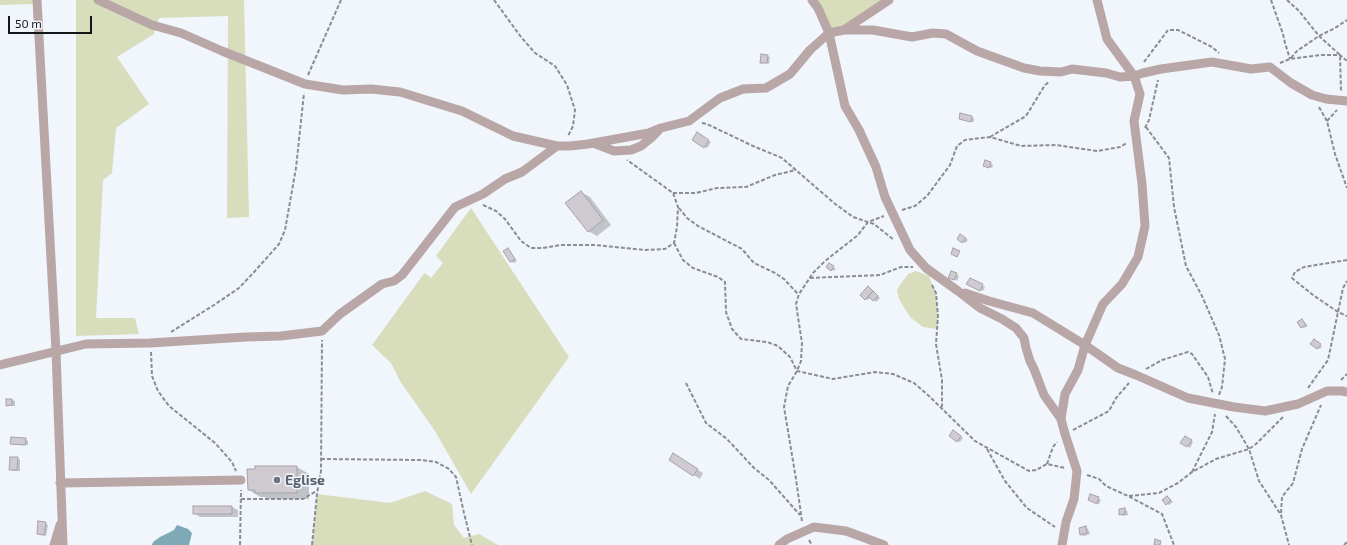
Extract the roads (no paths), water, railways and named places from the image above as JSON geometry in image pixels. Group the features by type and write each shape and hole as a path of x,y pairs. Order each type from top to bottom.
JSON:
{"street":[{"path":"38,0 56,351 63,545"},
{"path":"98,0 152,25 181,33 305,84 343,90 371,89 400,92 462,111 513,136 558,146 594,143 649,133 660,128 689,121 720,98 743,89 766,88 790,74 807,54 829,34 844,30 873,30 912,37 946,34 977,51 1024,68 1040,71 1061,72 1072,69 1098,72 1120,77 1134,76 1161,69 1212,62 1251,69 1270,67 1290,83 1312,95 1326,99 1344,100"},
{"path":"812,0 818,8 829,34 845,106 859,130 876,167 885,197 910,250 926,268 980,308 1016,328 1024,338 1030,361 1044,395 1061,419 1077,471 1074,499 1066,522 1062,545"},
{"path":"844,30 888,0"},
{"path":"1061,419 1065,394 1078,370 1085,345 1103,304 1122,284 1138,256 1145,226 1142,184 1134,122 1140,94 1134,76 1107,39 1097,0"},
{"path":"594,143 614,151 631,150 641,146 660,128"},
{"path":"0,365 86,344 150,343 281,336 322,331 340,314 382,284 394,281 402,275 455,206 483,194 505,179 522,172 558,146"},
{"path":"958,291 1033,313 1085,345 1118,368 1188,398 1234,408 1266,411 1298,404 1327,391 1347,392"},
{"path":"60,483 240,480"},
{"path":"54,545 62,516"},
{"path":"779,545 787,539 814,527 846,531 884,545"}],"water":[{"path":"177,525 188,529 192,533 189,545 152,545 153,542 160,537 174,530"}],"place":[{"name":"Eglise","path":"277,480"}]}
